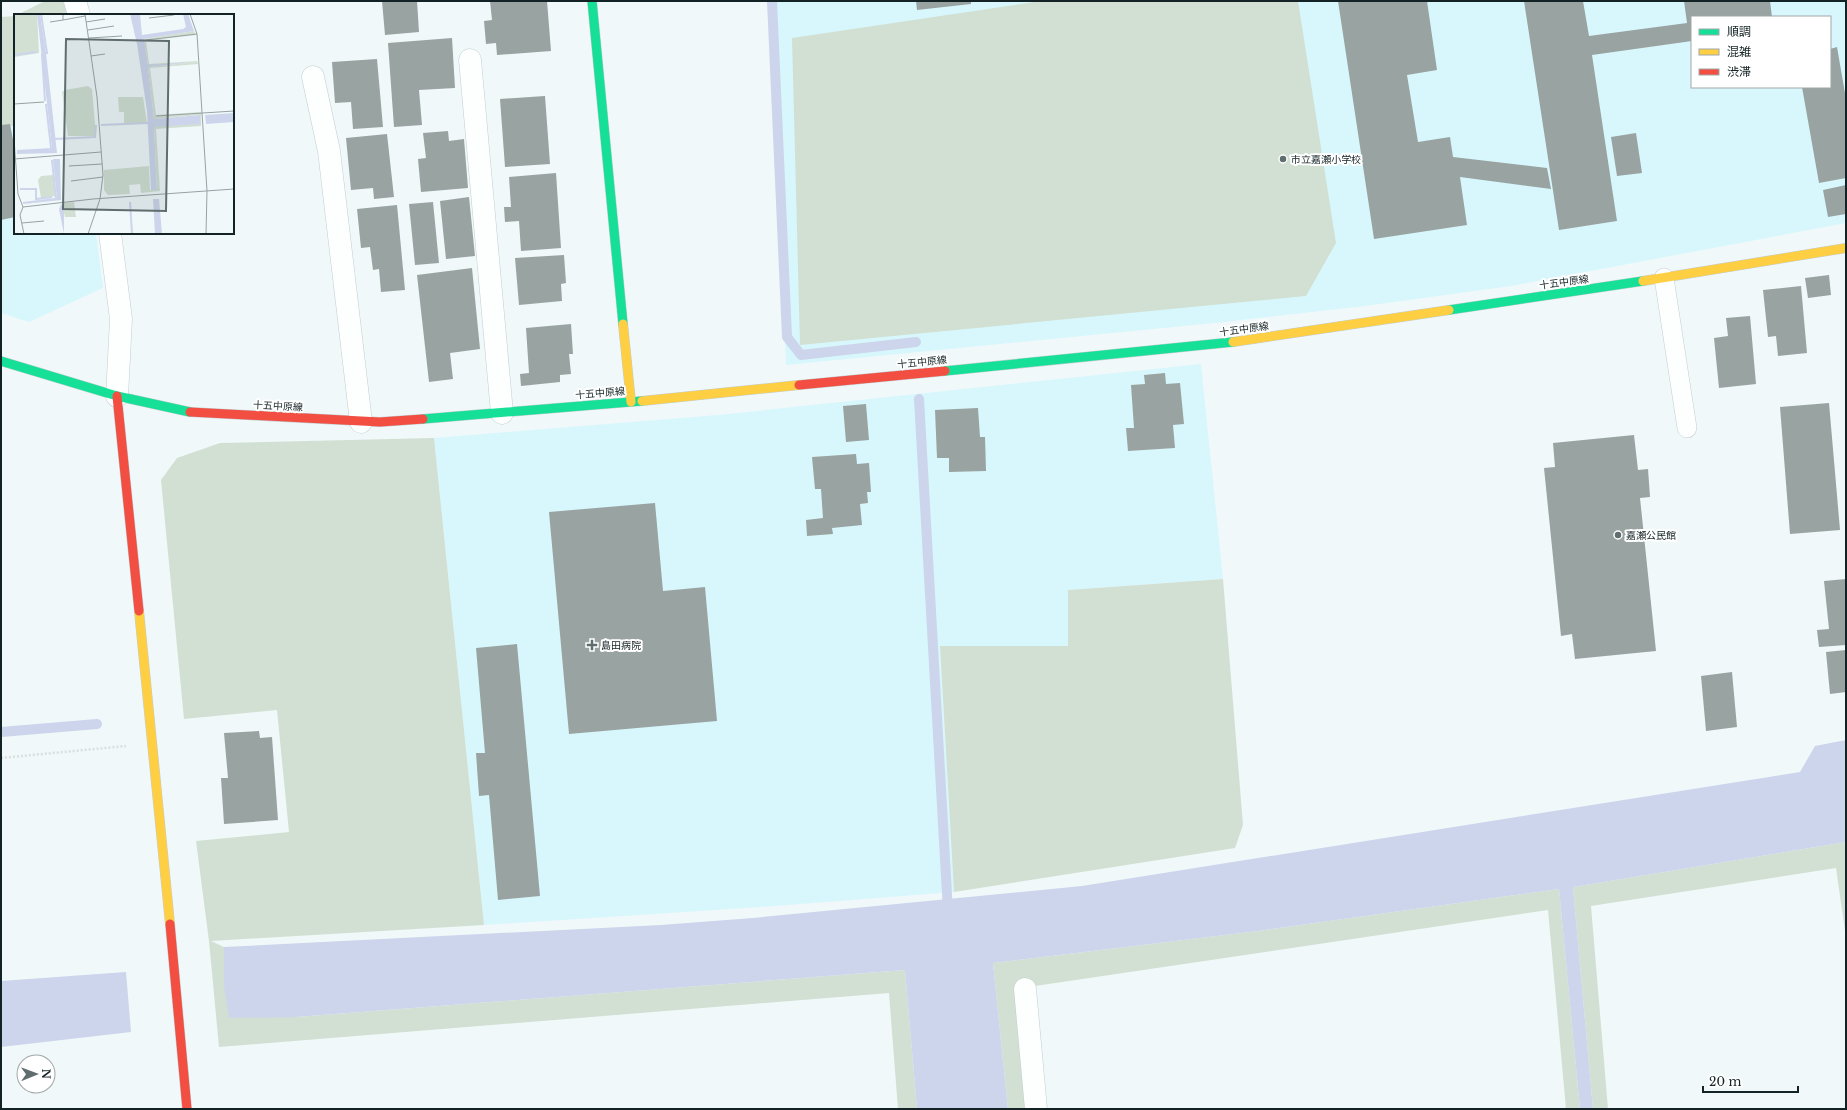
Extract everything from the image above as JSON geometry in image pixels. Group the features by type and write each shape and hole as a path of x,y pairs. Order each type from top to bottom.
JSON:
{"main road":[{"path":"592,1 631,402"},
{"name":"十五中原線","path":"1,361 117,396 195,413 380,422 631,402 1226,343 1664,278 1846,248"},
{"path":"117,396 187,1109"}],"street":[{"path":"76,1 79,14"},
{"path":"470,60 502,413"},
{"path":"313,77 328,151 361,422"},
{"path":"110,234 121,319 117,396"},
{"path":"1025,989 1036,1109"}],"lane":[{"path":"1664,278 1687,428"}],"path":[{"path":"1,758 152,743"}],"shaded area":[{"name":"市立嘉瀬小学校","path":"770,1 1846,1 1846,223 1511,286 1365,306 1224,322 786,365"},
{"path":"14,126 14,234 96,234 103,288 29,322 1,313 1,127"},
{"path":"1201,364 1223,579 1068,590 1068,646 940,646 954,892 762,907 484,925 434,438 718,415"},
{"path":"1846,740 1846,842 1573,887 1593,1109 1580,1109 1559,889 1258,931 993,963 1008,1109 917,1109 905,970 296,1017 229,1018 224,987 224,947 661,925 753,918 1082,886 1800,772 1815,746"},
{"path":"126,972 131,1032 1,1047 1,981"}],"green space":[{"path":"45,1 66,1 68,14 19,14"},
{"path":"1041,1 1298,1 1336,243 1306,296 800,345 792,38"},
{"path":"14,16 14,126 1,127 1,17"},
{"path":"434,438 484,925 211,941 224,947 224,987 296,1017 905,970 917,1109 898,1109 889,993 219,1047 209,941 196,841 289,832 277,710 184,719 161,480 177,458 220,443"},
{"path":"1223,579 1243,825 1235,848 954,892 940,646 1068,646 1068,590"},
{"path":"1846,842 1846,938 1836,868 1591,906 1608,1109 1593,1109 1573,887"},
{"path":"1559,889 1580,1109 1566,1109 1548,910 1035,986 1047,1109 1008,1109 993,963 1258,931"}],"building":[{"path":"382,1 417,1 419,32 385,35"},
{"path":"490,1 547,1 551,51 497,55 496,43 486,44 484,21 492,20"},
{"path":"916,1 971,1 971,4 917,10"},
{"path":"1338,1 1427,1 1437,70 1407,75 1418,142 1450,137 1453,157 1547,168 1551,189 1460,177 1467,225 1374,239"},
{"path":"1524,1 1583,1 1589,36 1687,23 1684,1 1770,1 1772,16 1691,16 1691,41 1592,55 1617,221 1559,230"},
{"path":"452,38 455,88 419,90 422,125 394,127 388,43"},
{"path":"1837,47 1846,99 1846,178 1819,183 1802,88 1831,88 1831,49"},
{"path":"377,59 383,127 353,129 351,102 335,103 332,62"},
{"path":"545,96 550,164 505,167 500,99"},
{"path":"10,124 14,145 14,217 1,220 1,125"},
{"path":"448,131 449,141 464,139 468,188 421,192 418,159 426,158 423,133"},
{"path":"1636,133 1642,173 1617,176 1611,137"},
{"path":"387,134 394,197 374,199 373,188 351,190 346,138"},
{"path":"556,173 561,248 521,251 519,221 505,222 504,207 511,207 509,177"},
{"path":"1846,185 1846,214 1828,217 1823,190"},
{"path":"469,197 475,256 446,259 440,201"},
{"path":"433,202 439,263 415,265 409,204"},
{"path":"397,205 405,290 381,292 379,269 373,270 370,247 361,248 357,209"},
{"path":"564,255 566,283 561,284 562,301 519,305 515,258"},
{"path":"472,268 480,349 450,353 453,379 429,382 417,275"},
{"path":"1829,275 1831,295 1808,298 1805,278"},
{"path":"1801,286 1807,353 1778,356 1776,336 1768,337 1763,290"},
{"path":"1750,316 1756,384 1719,388 1714,338 1728,336 1726,318"},
{"path":"571,324 573,354 569,354 571,374 560,375 560,382 521,386 520,374 529,373 526,328"},
{"path":"1165,373 1166,384 1180,383 1184,424 1173,425 1175,448 1128,451 1126,428 1134,428 1131,385 1145,384 1144,375"},
{"path":"1829,403 1840,530 1790,534 1780,407"},
{"path":"866,404 869,440 846,442 843,406"},
{"path":"978,408 980,437 985,437 986,471 949,472 949,458 937,458 935,410"},
{"path":"1634,435 1638,470 1648,469 1650,497 1640,498 1656,651 1575,659 1572,634 1561,636 1544,468 1555,467 1553,443"},
{"path":"856,454 857,464 869,463 871,492 867,492 868,503 860,504 862,525 832,528 833,534 807,536 806,520 823,518 821,489 815,489 812,457"},
{"path":"655,503 663,591 705,587 717,721 569,734 549,512"},
{"path":"1846,579 1846,645 1819,647 1817,630 1829,629 1824,581"},
{"path":"517,644 540,896 498,900 489,795 479,796 476,753 485,753 476,648"},
{"path":"1846,650 1846,692 1830,694 1826,652"},
{"path":"1732,672 1737,727 1706,731 1701,676"},
{"path":"259,731 260,738 272,737 278,820 224,824 221,778 228,778 224,733"}],"waterway":[{"path":"772,1 787,337 801,355 916,342"},
{"path":"919,399 948,912"},
{"path":"1,732 97,724"}],"traffic: fast":[{"path":"592,1 623,324"},
{"path":"1449,310 1643,281"},
{"path":"945,371 1233,342"},
{"path":"1,361 117,396 190,412"},
{"path":"423,419 642,401"}],"traffic: slow":[{"path":"1643,281 1846,248"},
{"path":"1233,342 1449,310"},
{"path":"623,324 631,402"},
{"path":"642,401 799,385"},
{"path":"139,611 170,924"}],"traffic: jam":[{"path":"799,385 945,371"},
{"path":"117,396 139,611"},
{"path":"190,412 380,422 423,419"},
{"path":"170,924 187,1109"}],"place":[{"name":"市立嘉瀬小学校","path":"1283,159"},
{"name":"嘉瀬公民館","path":"1618,535"},
{"name":"島田病院","path":"592,645"}]}
